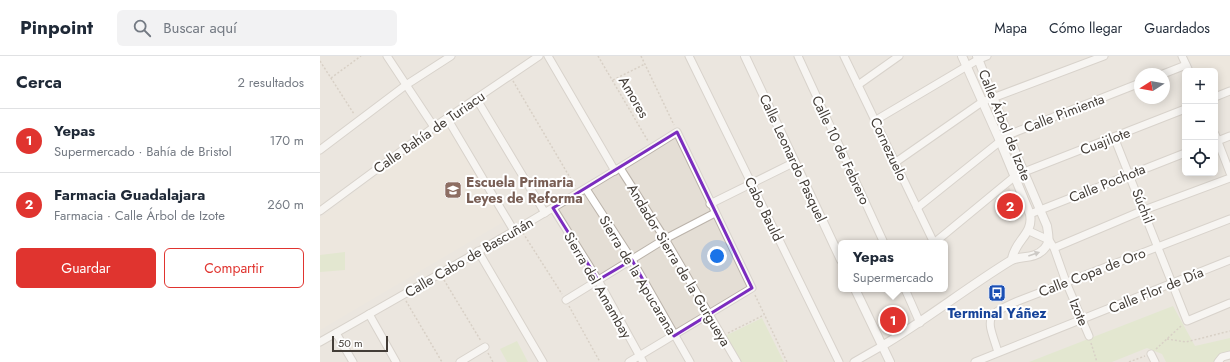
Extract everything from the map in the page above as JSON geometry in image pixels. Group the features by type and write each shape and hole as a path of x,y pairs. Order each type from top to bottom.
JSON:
{"street":[{"path":"387,56 434,127"},
{"name":"Calle Bahía de Turiacu","path":"320,211 434,127 539,56"},
{"name":"Andador Sierra de la Gurgueya","path":"548,56 617,170 665,239 737,362"},
{"name":"Cabo Bauld","path":"689,56 839,362"},
{"name":"Calle Leonardo Pasquel","path":"745,56 838,254"},
{"name":"Calle 10 de Febrero","path":"798,56 883,240"},
{"name":"Cornezuelo","path":"844,56 933,240"},
{"name":"Calle Árbol de Izote","path":"962,56 1000,141 1030,214 1032,223 1029,231"},
{"path":"876,120 966,67 978,58 987,56"},
{"path":"896,162 982,102 1104,56"},
{"path":"1182,56 1187,68"},
{"path":"320,150 406,85 447,57"},
{"path":"858,85 896,57"},
{"name":"Calle Árbol de Izote","path":"978,58 1008,135 1040,210 1049,240"},
{"path":"1170,72 1182,69"},
{"name":"Calle Pimienta","path":"917,208 1008,135 1134,85"},
{"path":"1218,96 1230,91"},
{"path":"476,98 545,213"},
{"name":"Cuajilote","path":"1024,172 1182,110"},
{"path":"447,118 514,231"},
{"path":"629,362 641,359 674,336 752,288 710,204 677,132"},
{"name":"Calle Cabo de Bascuñán","path":"320,342 403,296 586,189 677,132"},
{"path":"1218,139 1230,136"},
{"name":"Súchil","path":"1114,137 1187,321"},
{"path":"1216,140 1230,173"},
{"name":"Calle Pochota","path":"1030,214 1182,154"},
{"path":"710,204 795,162"},
{"path":"938,240 1014,177"},
{"path":"1054,248 1144,210 1230,178"},
{"name":"Sierra de la Apucarana","path":"586,189 632,260 690,362"},
{"name":"Sierra del Amambay","path":"553,208 598,280 641,359"},
{"path":"566,300 665,239 715,213"},
{"name":"Calle Copa de Oro","path":"998,352 989,321 992,315 1012,304 1066,282 1230,219"},
{"path":"854,362 920,323 1012,259 1037,255 1047,246 1049,240 1029,231 1020,240 1013,253 1012,259"},
{"name":"Izote","path":"1049,240 1054,248 1066,282 1089,336"},
{"path":"478,251 543,362"},
{"name":"Calle Flor de Día","path":"975,362 1230,260"},
{"path":"856,292 890,362"},
{"path":"906,292 920,323"},
{"path":"1187,321 1230,303"},
{"path":"369,314 396,362"},
{"path":"336,333 352,362"},
{"path":"460,362 485,347"},
{"path":"1151,354 1155,362"},
{"path":"1218,361 1230,355"}],"path":[{"path":"331,78 361,56"},
{"name":"Amores","path":"598,56 652,148"},
{"path":"641,56 677,132"},
{"path":"320,60 359,121"},
{"path":"612,80 645,64"},
{"path":"510,76 579,193"},
{"path":"440,274 494,362"},
{"path":"752,288 787,362"},
{"path":"403,296 442,362"},
{"path":"723,336 764,315"},
{"path":"1129,362 1151,354 1187,321"},
{"path":"1167,339 1186,342 1212,337 1230,331"},
{"name":"Izote","path":"1089,336 1097,362"}],"highlighted area":[{"path":"677,132 752,288 674,336 632,260 598,280 553,208"}],"shaded area":[{"path":"320,56 1230,56 1230,362 320,362"},
{"path":"1189,56 1230,56 1230,87 1218,93 1218,68 1194,68"},
{"path":"447,123 505,221 320,330 320,218"}],"green space":[{"path":"345,252 345,270 320,272 320,255"},
{"path":"1173,306 1195,346 1230,338 1230,359 1215,362 1166,362 1162,354 1147,348 1112,362 1029,362"},
{"path":"762,318 784,362 739,362 725,336"},
{"path":"517,341 528,362 507,362 500,349"}],"building":[{"path":"1009,187 1023,216 1009,222 998,197"},
{"path":"896,311 901,323 893,327 888,325 885,317"}],"place":[{"name":"Escuela Primaria Leyes de Reforma","path":"453,190"},
{"name":"Farmacia Guadalajara","path":"1010,206"},
{"name":"Terminal Yáñez","path":"997,293"},
{"name":"Yepas","path":"893,320"}]}
